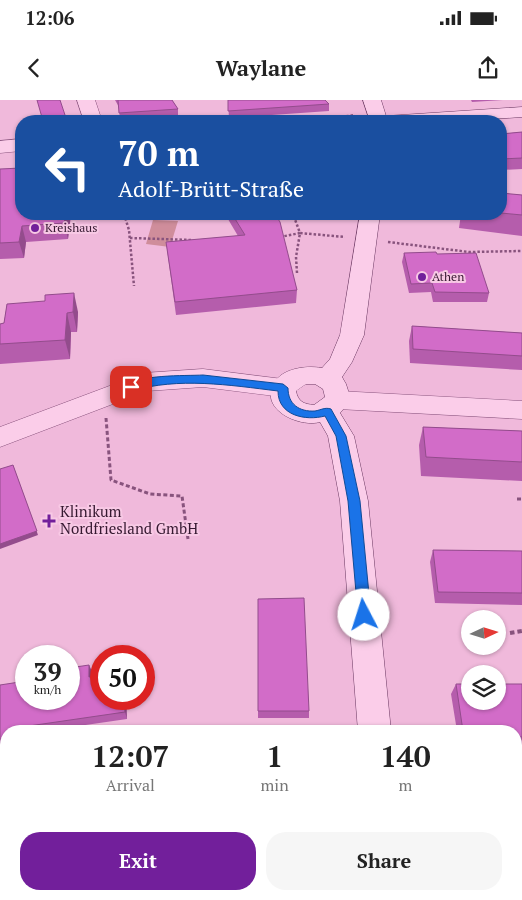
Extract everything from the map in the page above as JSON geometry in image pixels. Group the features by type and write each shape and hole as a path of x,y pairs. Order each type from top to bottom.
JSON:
{"main road":[{"path":"86,100 91,115"},
{"path":"372,100 377,115"},
{"path":"414,102 441,111 475,115 522,112"},
{"path":"0,147 15,146"},
{"path":"369,220 352,335 340,362 331,397 315,415 301,414 288,407 283,396 283,388 291,379 302,375 320,376 331,397 354,501 374,725"},
{"path":"0,437 144,382 203,378 283,388"},
{"path":"331,397 522,410"}],"path":[{"path":"127,220 130,238 130,268 134,286"},
{"path":"295,220 300,233 296,257 297,273"},
{"path":"272,238 300,233 469,252 522,251"},
{"path":"130,238 196,240"},
{"path":"105,397 111,480 150,494 182,496 188,539"},
{"path":"517,499 522,499"},
{"path":"510,633 522,631"}],"shaded area":[{"path":"153,220 178,221 170,247 146,244"}],"building":[{"path":"37,100 60,100 65,115 41,115"},
{"path":"118,100 172,100 178,109 119,113"},
{"path":"228,100 325,100 329,104 228,111"},
{"path":"522,132 522,158 507,159 507,133"},
{"path":"15,168 15,220 65,220 64,223 22,226 19,242 0,243 0,169"},
{"path":"507,194 522,195 522,215 507,214"},
{"path":"236,220 279,220 297,290 175,302 166,242 245,235"},
{"path":"436,252 437,254 476,253 489,293 435,292 432,283 411,284 404,253"},
{"path":"74,293 73,312 67,313 65,340 0,344 0,324 4,323 7,304 45,301 45,295"},
{"path":"412,326 522,333 522,356 413,349"},
{"path":"423,427 522,431 522,462 426,457"},
{"path":"13,465 37,531 0,544 0,469"},
{"path":"433,550 522,551 522,593 438,592"},
{"path":"304,598 309,711 258,711 258,599"},
{"path":"89,665 90,710 125,710 125,712 36,725 0,725 0,685 15,683 15,710 80,710 80,666"},
{"path":"456,684 461,684 461,710 506,710 506,684 522,684 522,725 462,725"}],"place":[{"name":"Kreishaus","path":"35,228"},
{"name":"Athen","path":"422,277"},
{"name":"Klinikum Nordfriesland GmbH","path":"49,521"}],"route":[{"path":"131,387 144,382 203,378 283,388 283,396 288,407 301,414 315,415 327,412 341,436 354,501 364,615"}]}
